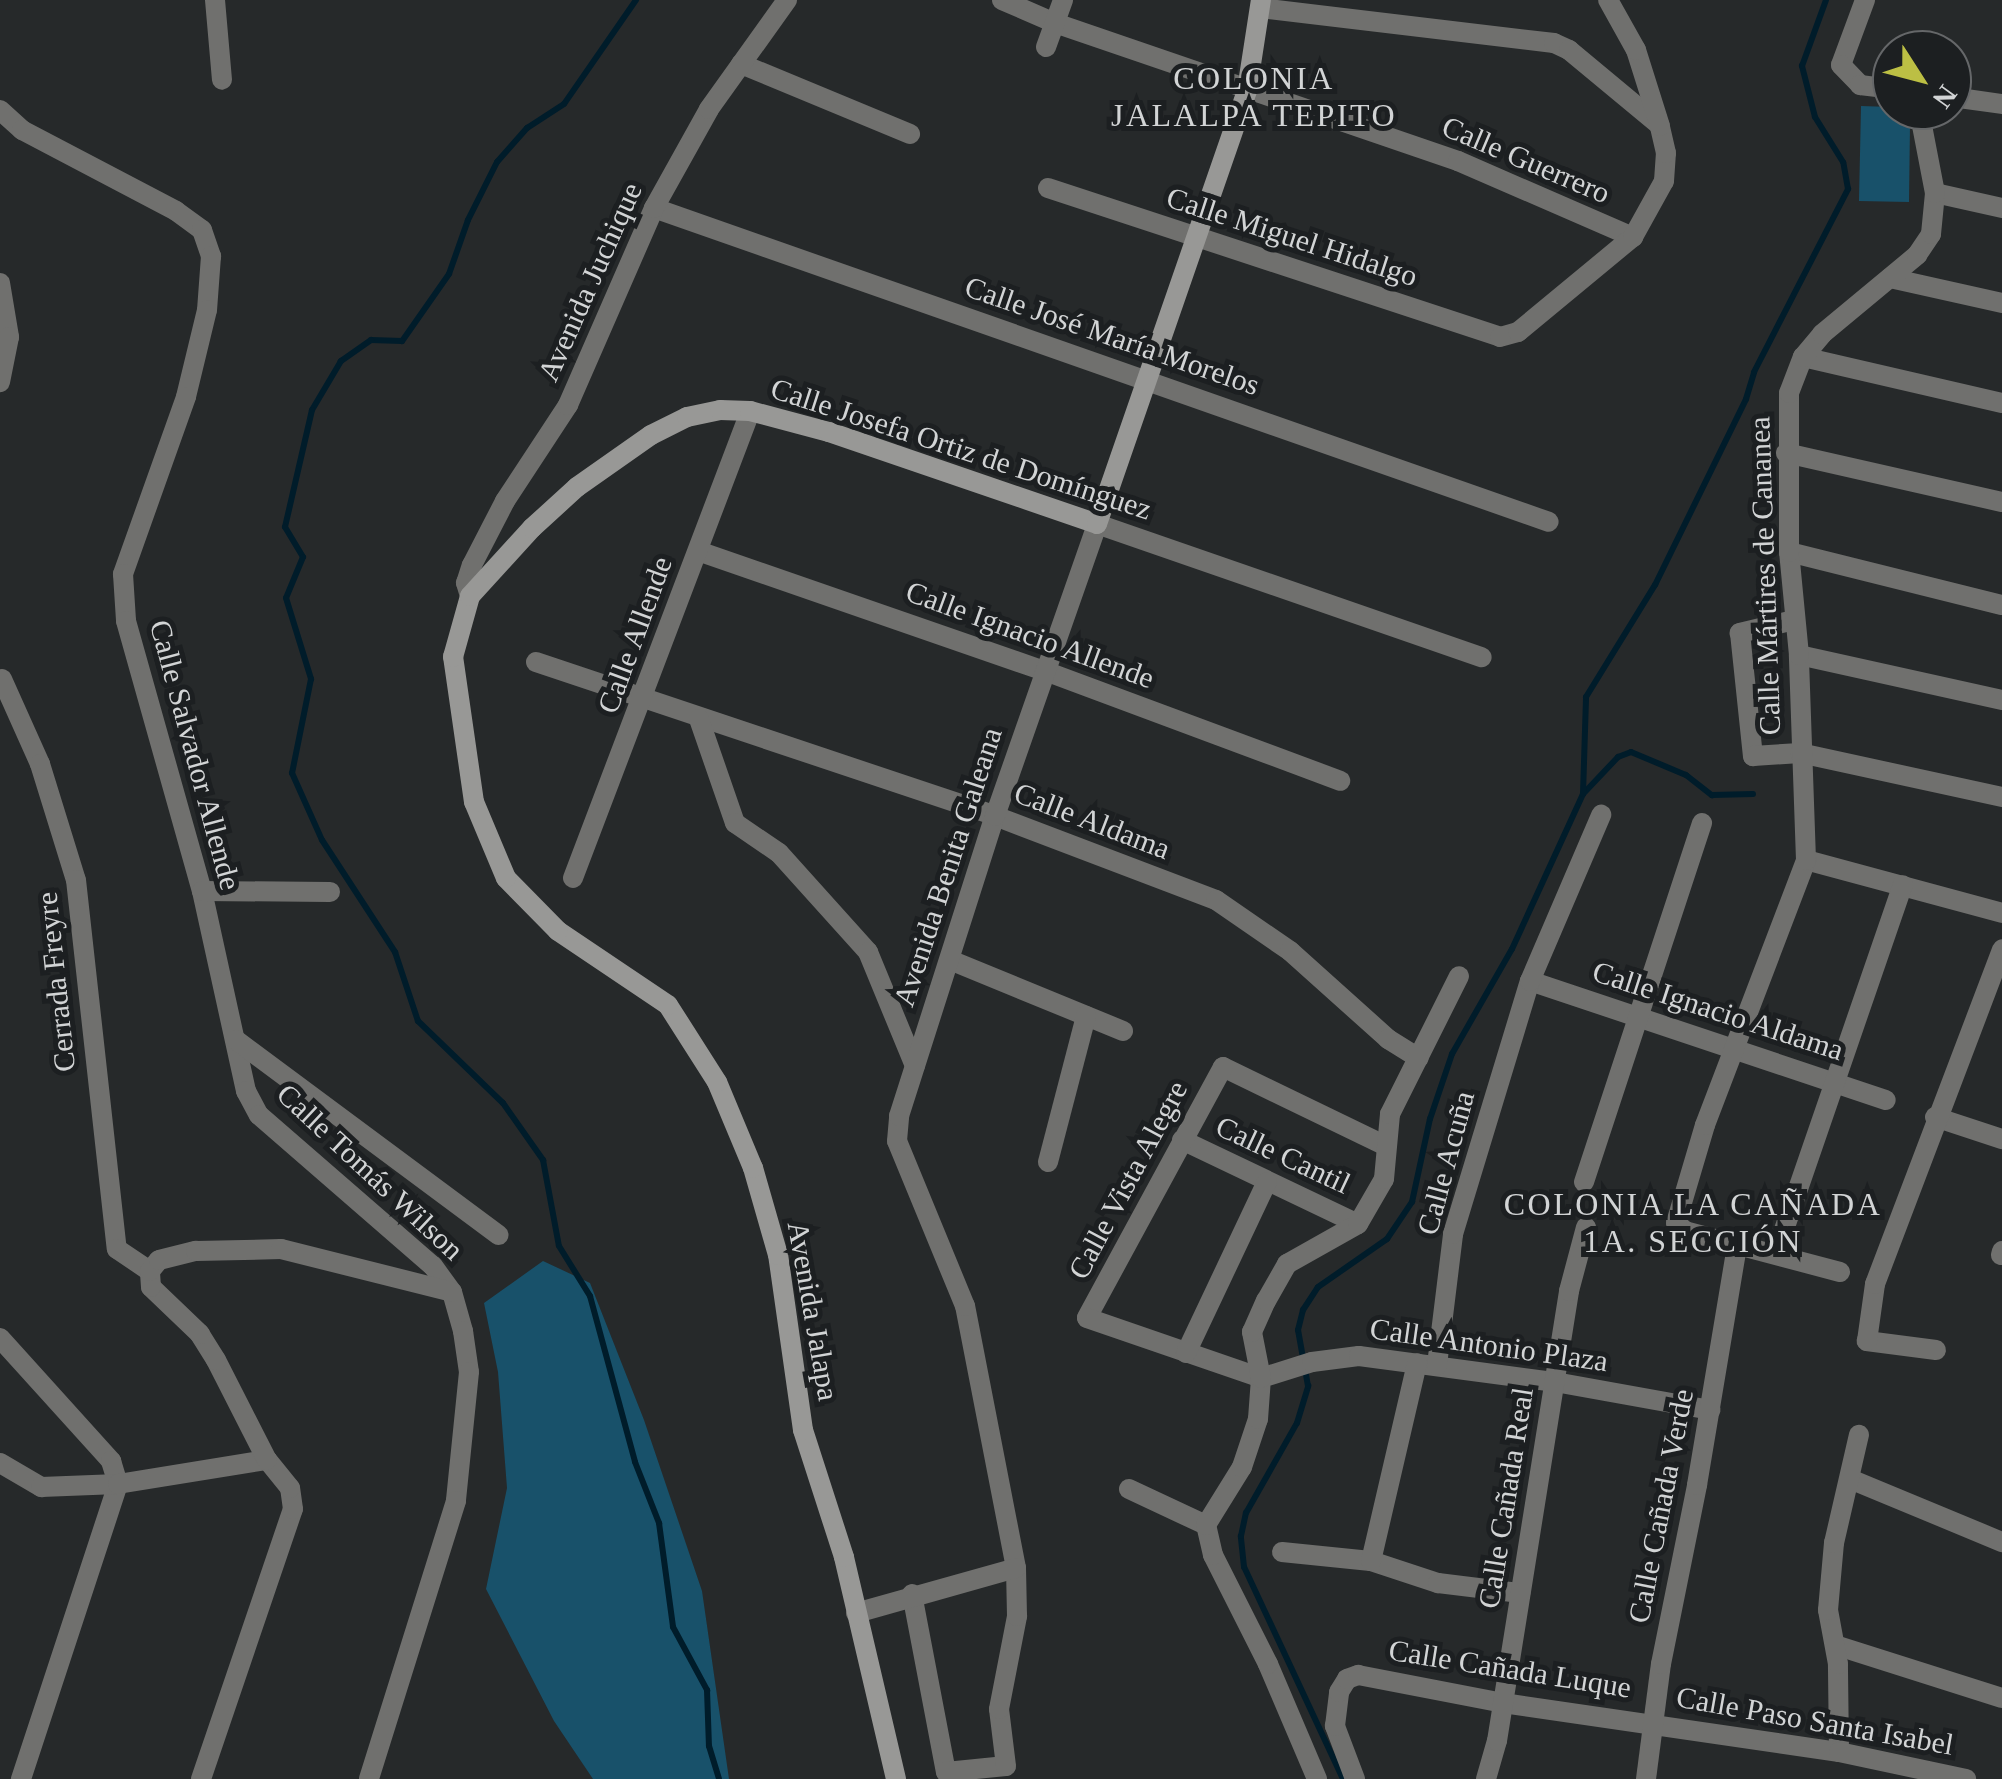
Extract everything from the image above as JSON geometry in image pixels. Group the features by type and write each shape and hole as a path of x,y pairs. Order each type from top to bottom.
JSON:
{"street":[{"path":"215,0 222,80"},
{"name":"Avenida Juchique","path":"470,596 466,584 472,565 504,501 568,405 654,208 710,109 787,0"},
{"name":"Calle Guerrero","path":"1002,0 1055,23 1458,161 1633,237"},
{"path":"1046,47 1063,0"},
{"path":"1608,0 1636,50 1666,152 1664,181 1633,237"},
{"path":"1865,0 1841,64 1847,76 1872,86"},
{"path":"1261,4 1554,44 1569,50 1660,126"},
{"name":"Avenida Benita Galeana","path":"912,1594 946,1772 1006,1766 999,1708 1017,1616 1016,1568 965,1306 897,1141 899,1116 995,816 1247,90 1261,4"},
{"path":"741,64 910,134"},
{"path":"1972,100 2002,104"},
{"name":"Calle Salvador Allende","path":"0,110 22,130 176,211 202,230 211,256 207,310 186,397 123,574 126,620 202,891 236,1040"},
{"name":"Calle Mártires de Cananea","path":"1806,860 1800,655 1789,552 1786,453 1790,393 1803,357 1822,334 1917,255 1931,234 1935,193 1923,130"},
{"name":"Calle Miguel Hidalgo","path":"1048,188 1500,337 1518,332 1633,237"},
{"path":"1935,193 2002,208"},
{"name":"Calle José María Morelos","path":"654,208 1549,522"},
{"path":"1890,278 2002,303"},
{"path":"0,283 9,337 0,382"},
{"path":"1803,357 2002,403"},
{"name":"Calle Josefa Ortiz de Domínguez","path":"470,596 532,528 612,461 687,417 720,410 750,411 829,432 1482,657"},
{"name":"Calle Allende","path":"573,878 644,700 750,411"},
{"path":"1786,453 2002,502"},
{"name":"Calle Ignacio Allende","path":"698,551 1045,671 1340,781"},
{"path":"1789,552 2002,605"},
{"name":"Avenida Jalapa","path":"470,596 453,657 474,802 488,843 506,878 528,905 558,932 668,1005 717,1082 753,1168 778,1254 803,1430 839,1540 896,1779"},
{"path":"1794,620 1740,633 1753,756 1800,753 2002,797"},
{"path":"1800,655 2002,700"},
{"name":"Calle Aldama","path":"536,662 995,816 1216,900 1290,951 1388,1039 1419,1058"},
{"name":"Cerrada Freyre","path":"2,679 40,764 76,880 117,1249 150,1271 150,1287 200,1334 267,1460 290,1488 293,1509 201,1779"},
{"path":"699,718 735,824 790,864 868,952 915,1066"},
{"name":"Calle Acuña","path":"1371,1560 1427,1364 1454,1234 1530,981 1601,814"},
{"path":"1584,1182 1702,823"},
{"path":"1840,1272 1685,1231 1676,1223 1733,1046 1806,860 2001,906"},
{"path":"1776,1253 1903,885"},
{"path":"202,891 330,892"},
{"path":"1936,1350 1867,1342 1875,1284 1935,1117 2002,950"},
{"path":"950,960 1122,1030"},
{"path":"1318,1779 1268,1664 1213,1555 1206,1525 1242,1467 1258,1419 1262,1378 1252,1332 1287,1264 1358,1224 1384,1180 1384,1145 1390,1114 1460,976"},
{"name":"Calle Ignacio Aldama","path":"1530,981 1886,1100"},
{"path":"1048,1162 1086,1016"},
{"name":"Calle Tomás Wilson","path":"236,1040 499,1235"},
{"name":"Calle Tomás Wilson","path":"236,1040 246,1091 259,1115 409,1244 452,1292 469,1372 456,1501 369,1779"},
{"name":"Calle Vista Alegre","path":"1262,1378 1087,1318 1223,1067 1384,1145"},
{"path":"1935,1117 2002,1139"},
{"name":"Calle Cantil","path":"1182,1140 1358,1224"},
{"path":"1186,1353 1267,1182"},
{"name":"Calle Cañada Real","path":"1486,1779 1503,1703 1570,1291 1586,1228"},
{"name":"Calle Cañada Verde","path":"1646,1779 1736,1245"},
{"path":"150,1271 159,1260 196,1251 281,1250 452,1292"},
{"path":"0,1338 111,1461 118,1484 21,1779"},
{"name":"Calle Antonio Plaza","path":"1262,1378 1312,1362 1351,1356 1555,1382 1711,1410"},
{"path":"1839,1752 1834,1645 1828,1610 1834,1544 1859,1435"},
{"path":"0,1463 41,1487 118,1484 267,1460"},
{"path":"1850,1479 2002,1542"},
{"path":"1129,1489 1206,1525"},
{"path":"1282,1552 1371,1560 1438,1583 1520,1592"},
{"path":"856,1613 912,1594 1016,1568"},
{"path":"1834,1645 2002,1698"},
{"name":"Calle Cañada Luque","path":"1355,1779 1335,1726 1340,1692 1347,1679 1358,1675 1503,1703 1653,1722"},
{"name":"Calle Paso Santa Isabel","path":"1653,1722 1839,1752 1966,1779"}],"shaded area":[{"path":"1861,106 1872,106 1872,130 1910,130 1909,202 1859,201"},
{"path":"543,1261 590,1283 644,1420 702,1591 729,1779 593,1779 554,1721 486,1589 507,1488 498,1372 484,1303"}],"waterway":[{"path":"636,0 564,104 527,128 497,162 468,220 449,274 402,341 371,340 341,361 312,410 285,527 303,557 286,598 311,679 292,773 322,840 395,952 418,1021 503,1103 543,1160 559,1246 590,1296 635,1462 659,1523 673,1627 707,1690 709,1746 719,1779"},
{"path":"1343,1779 1244,1567 1241,1536 1246,1513 1297,1423 1308,1386 1298,1330 1303,1310 1318,1287 1387,1239 1412,1202 1430,1119 1452,1054 1512,949 1583,794 1586,697 1655,585 1746,399 1754,372 1848,189 1843,162 1815,117 1802,66 1826,0"},
{"path":"1583,794 1618,757 1631,752 1686,775 1712,795 1753,794"}],"district":[{"name":"COLONIA JALALPA TEPITO","path":"1254,98"},
{"name":"COLONIA LA CAÑADA 1A. SECCIÓN","path":"1693,1224"}]}
